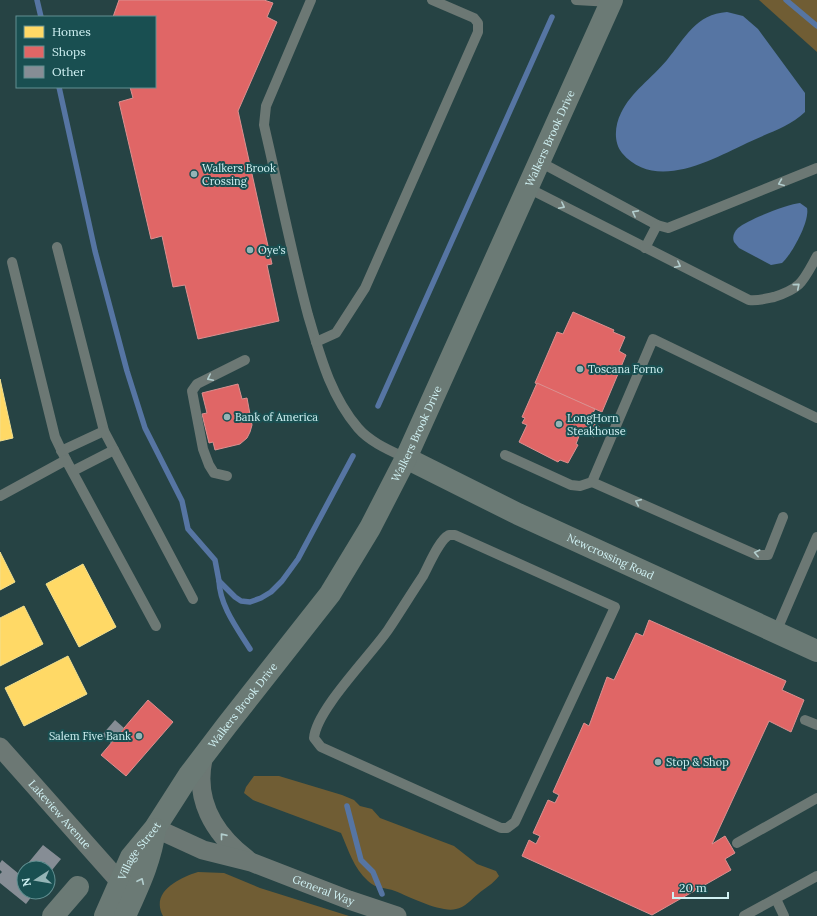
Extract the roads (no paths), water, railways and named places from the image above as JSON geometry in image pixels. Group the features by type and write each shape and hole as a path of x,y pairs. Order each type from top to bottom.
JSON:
{"street":[{"name":"Walkers Brook Drive","path":"155,828 179,790 204,755 330,594 370,528 406,458 611,1"},
{"name":"Newcrossing Road","path":"406,458 526,517 817,651"},
{"name":"Lakeview Avenue","path":"0,747 120,882"},
{"name":"General Way","path":"204,755 201,773 201,791 207,811 223,837 251,862"},
{"name":"General Way","path":"155,828 203,850 251,862 349,900 398,916"},
{"name":"Village Street","path":"105,916 131,857 155,828"},
{"name":"Village Street","path":"125,916 146,871 152,850 155,828"},
{"path":"53,916 78,887"}],"lane":[{"path":"311,0 266,106 264,124 297,274 322,365 338,399 348,416 359,429 376,443 406,458"},
{"path":"316,342 336,333 365,288 478,32 478,23 474,18 432,0"},
{"path":"576,0 611,1"},
{"path":"540,162 657,225 668,228 817,168"},
{"path":"528,188 741,297 757,300 785,293 797,287 805,278 817,256"},
{"path":"645,248 657,225"},
{"path":"58,247 104,431 193,599"},
{"path":"12,262 55,437 61,451 156,626"},
{"path":"592,482 653,339 817,418"},
{"path":"227,476 214,473 207,462 192,391 197,384 245,360"},
{"path":"61,451 104,431"},
{"path":"73,471 114,450"},
{"path":"505,455 571,485 580,486 592,482 757,555 768,555 783,517"},
{"path":"0,496 66,460"},
{"path":"449,535 455,535 615,607 515,822 507,828 501,828 319,745 316,742 315,734 332,700 375,648 423,575 443,540 449,535"},
{"path":"776,632 817,537"},
{"path":"805,720 817,725"},
{"path":"737,842 817,798"},
{"path":"744,916 817,876"},
{"path":"776,899 786,915"}],"water":[{"path":"727,12 743,16 758,29 805,93 805,112 784,126 700,164 683,169 667,171 650,170 635,164 622,153 616,139 617,123 625,105 661,67 692,28 707,17"},
{"path":"800,203 807,208 806,221 791,252 782,263 771,265 739,248 734,242 734,233 743,225 768,213"}],"waterway":[{"path":"37,0 41,16"},
{"path":"786,0 817,26"},
{"path":"378,406 552,17"},
{"path":"59,88 95,251 127,371 145,428 182,501 188,529 215,560 219,581 235,597 241,601 250,602 271,592 282,581 298,559 353,456"},
{"path":"219,581 222,599 226,608 250,649"},
{"path":"347,806 361,860 373,872 382,894"}],"place":[{"name":"Walkers Brook Crossing","path":"194,174"},
{"name":"Oye's","path":"250,250"},
{"name":"Toscana Forno","path":"580,369"},
{"name":"Bank of America","path":"227,417"},
{"name":"LongHorn Steakhouse","path":"559,424"},
{"name":"Salem Five Bank","path":"139,736"},
{"name":"Stop & Shop","path":"658,762"}]}
